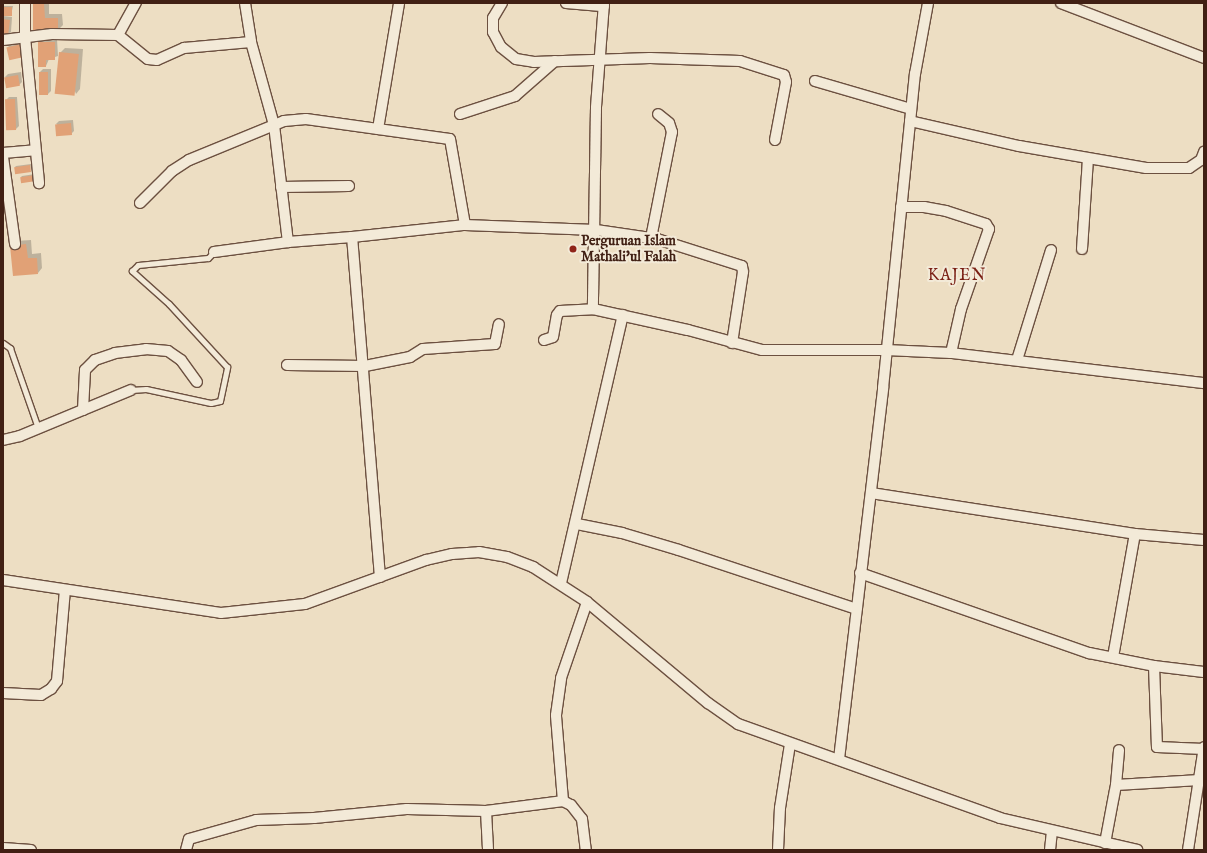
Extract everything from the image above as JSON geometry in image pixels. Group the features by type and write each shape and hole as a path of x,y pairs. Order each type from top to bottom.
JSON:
{"street":[{"path":"25,3 25,37 35,150 40,182"},
{"path":"118,35 136,3"},
{"path":"245,3 251,42 274,125 288,242"},
{"path":"378,129 399,3"},
{"path":"502,3 493,18 492,24 501,48 516,58 555,61 599,61 650,58 740,62 784,75 786,82 775,140"},
{"path":"566,3 604,4 599,61 593,309"},
{"path":"839,759 860,574 871,493 911,109 928,3"},
{"path":"1061,3 1204,58"},
{"path":"3,40 52,34 118,35 152,60 165,58 184,48 251,42"},
{"path":"460,114 515,96 555,61"},
{"path":"815,80 911,109"},
{"path":"651,238 672,132 669,123 658,114"},
{"path":"140,203 172,171 189,160 284,121 306,120 448,138 452,140 465,225"},
{"path":"910,121 1088,159 1174,170 1189,168 1203,158"},
{"path":"3,153 35,150"},
{"path":"3,157 15,244"},
{"path":"1082,249 1088,159"},
{"path":"281,187 349,186"},
{"path":"901,207 946,211 986,224 989,229 961,308 951,353"},
{"path":"214,252 288,242 465,225 596,230 651,238 742,266 744,272 732,343"},
{"path":"352,237 364,366 380,577"},
{"path":"1017,360 1051,250"},
{"path":"544,340 553,337 557,315 560,311 593,309 688,330 762,350 886,350 951,353 1204,383"},
{"path":"561,583 577,524 624,315"},
{"path":"287,365 364,366 410,357 428,348 495,344 499,324"},
{"path":"82,410 85,370 95,360 115,353 146,349 168,351 181,360 197,382"},
{"path":"3,440 38,428 131,390"},
{"path":"871,493 1135,534 1204,540"},
{"path":"577,524 622,533 679,550 856,609"},
{"path":"1113,657 1135,534"},
{"path":"3,580 221,614 305,604 426,560 452,554 479,552 507,557 533,567 561,583 587,602 708,703 738,724 790,744 839,759 1000,818 1052,832 1137,850"},
{"path":"860,574 1088,653 1154,666 1204,672"},
{"path":"3,693 40,695 51,690 57,681 65,590"},
{"path":"563,801 556,715 561,678 587,602"},
{"path":"1154,666 1157,747 1204,748 1188,850"},
{"path":"778,850 780,808 790,744"},
{"path":"1105,843 1116,785 1119,750"},
{"path":"1116,785 1200,780"},
{"path":"186,850 189,839 256,820 407,809 486,810 563,801 571,805 582,818 586,850"},
{"path":"486,810 488,850"},
{"path":"1050,850 1052,832"},
{"path":"3,848 31,850"}],"lane":[{"path":"131,390 146,389 211,403 220,401 227,367 169,304 132,271 138,266 208,258 214,252"},
{"path":"3,343 10,348 38,428"}],"building":[{"path":"33,3 44,3 45,18 58,18 58,31 33,32"},
{"path":"3,7 12,7 12,16 3,16"},
{"path":"3,19 10,20 8,36 3,36"},
{"path":"38,42 55,42 55,60 46,60 46,67 38,67"},
{"path":"22,44 25,57 9,60 6,48"},
{"path":"59,52 79,54 75,96 55,94"},
{"path":"39,72 48,72 48,95 39,95"},
{"path":"18,75 20,86 6,88 4,77"},
{"path":"5,99 15,99 16,130 6,130"},
{"path":"71,123 72,135 56,136 55,124"},
{"path":"30,165 31,172 15,174 14,167"},
{"path":"35,175 36,181 21,183 20,177"},
{"path":"26,244 28,258 37,258 38,274 13,276 10,246"}],"place":[{"name":"Perguruan Islam Mathali'ul Falah","path":"573,249"}],"district":[{"name":"KAJEN","path":"957,276"}]}
